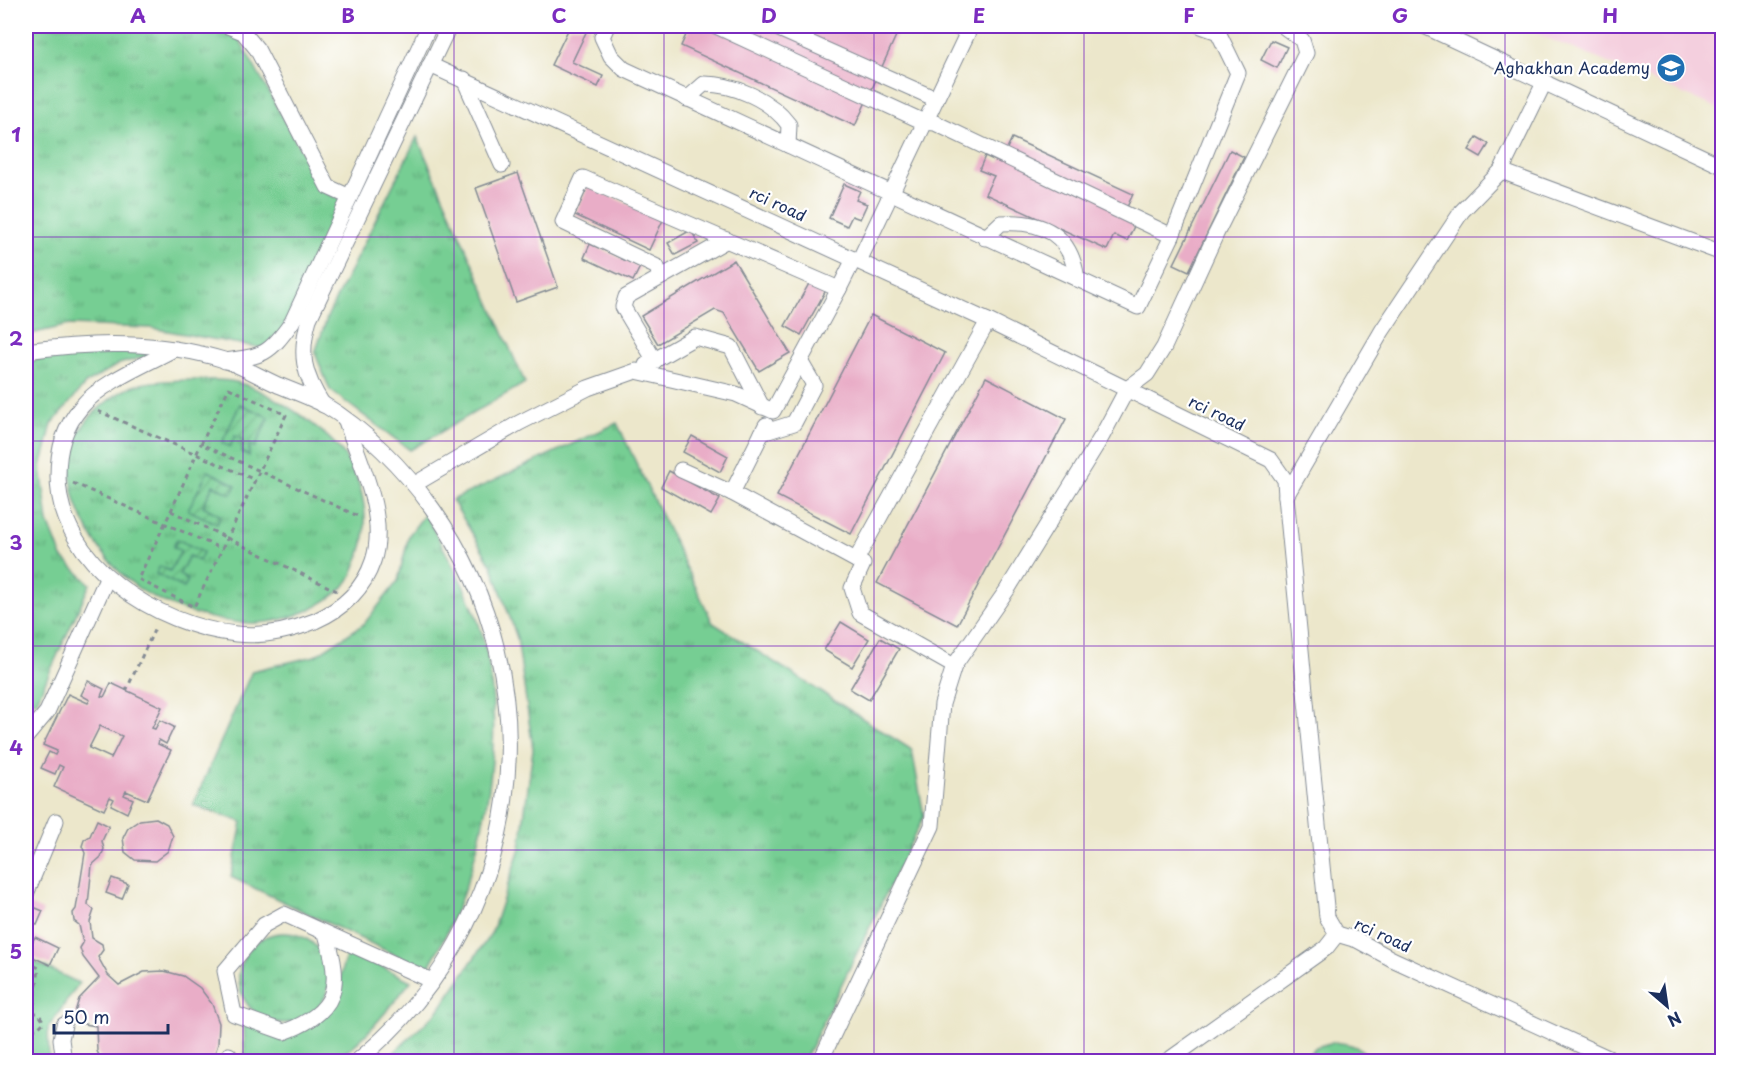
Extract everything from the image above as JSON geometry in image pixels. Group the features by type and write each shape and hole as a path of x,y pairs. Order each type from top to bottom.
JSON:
{"street":[{"path":"228,26 243,32 257,48 328,187 350,197"},
{"path":"225,360 258,357 277,343 292,322 429,26"},
{"path":"323,405 312,388 304,362 302,344 309,319 449,26"},
{"path":"607,26 602,37 611,56 624,69 1137,307 1172,236 1238,73 1218,32 1201,26"},
{"path":"716,26 924,122 935,123 1172,236"},
{"path":"772,26 936,99"},
{"path":"732,493 762,433 767,409 800,361 857,260 968,32 954,26"},
{"path":"820,1062 932,826 942,704 954,666 1019,571 1102,436 1127,389 1147,374 1164,347 1216,234 1306,53 1302,40 1283,26"},
{"path":"1425,26 1722,166"},
{"name":"rci road","path":"430,65 988,321 1271,460 1285,480 1327,917 1337,934 1357,940 1392,959 1617,1062"},
{"path":"464,79 502,165"},
{"path":"1286,496 1382,331 1462,211 1501,171 1545,81"},
{"path":"687,99 704,84 731,87 776,108 789,125 788,145"},
{"path":"1501,171 1722,253"},
{"path":"660,278 657,267 563,222 583,178 839,289"},
{"path":"985,238 1001,223 1032,224 1049,231 1062,240 1069,251 1077,279"},
{"path":"655,361 623,307 626,297 727,240"},
{"path":"856,560 988,321"},
{"path":"415,484 519,423 588,388 636,371 695,337 731,347 767,409"},
{"path":"26,351 93,344 124,344 174,349 225,360 323,405 384,453 415,484 448,531 476,585 491,623 503,672 509,723 509,774 502,825 489,874 469,921 413,1007 378,1044 356,1062"},
{"path":"174,349 111,383 83,404 65,430 58,453 58,488 66,518 88,556 107,578 162,613 193,626 237,634 291,631 337,611 352,599 373,561 376,525 346,421"},
{"path":"762,433 794,423 814,386 800,361"},
{"path":"636,371 736,394 767,409"},
{"path":"681,470 732,493 863,564 852,588 860,613 954,666"},
{"path":"26,737 46,712 107,578"},
{"path":"26,894 31,868 56,821"},
{"path":"326,934 334,960 335,982 329,1001 317,1018 285,1032 234,1014 225,971 264,925 284,914 432,981"},
{"path":"1166,1062 1326,948 1337,934"},
{"path":"64,1025 60,1040 64,1062"}],"path":[{"path":"229,388 286,415 194,607 138,579 201,444 229,388"},
{"path":"83,404 255,480"},
{"path":"201,444 376,525"},
{"path":"58,476 222,549"},
{"path":"171,511 352,599"},
{"path":"126,691 162,613"},
{"path":"26,967 33,965 39,968 33,1013"},
{"path":"26,1018 33,1013 38,1013 44,1022 37,1029 26,1030"},
{"path":"26,1046 32,1049 42,1062"},
{"path":"32,1049 35,1059 33,1062"}],"shaded area":[{"name":"Aghakhan Academy","path":"1518,26 1722,26 1722,110"}],"green space":[{"path":"26,26 153,26 167,31 170,26 208,26 238,37 324,192 343,200 283,329 262,348 151,328 69,325 26,335"},
{"path":"417,137 525,383 410,450 330,390 315,353 328,315"},
{"path":"134,350 154,354 119,364 86,383 52,424 41,467 48,522 62,557 90,584 36,702 26,699 26,361 87,351"},
{"path":"223,380 249,386 264,393 295,411 324,433 344,455 352,468 358,481 365,510 364,539 348,581 338,592 318,606 294,616 270,622 244,623 195,614 163,602 137,587 119,572 88,531 78,507 72,483 71,458 78,436 92,415 113,397 137,385 160,381"},
{"path":"240,404 269,417 255,447 249,445 249,456 242,452 242,439 235,436 230,447 222,443"},
{"path":"617,423 713,623 912,750 924,816 804,1061 385,1061 438,1011 492,932 520,848 533,749 517,638 492,566 452,500"},
{"path":"208,471 236,485 231,494 213,485 203,506 221,516 217,524 188,510"},
{"path":"425,514 477,618 490,675 493,718 492,762 486,807 476,851 463,893 427,970 231,877 242,822 193,805 252,671 315,656 364,624 398,581 409,535"},
{"path":"177,539 203,552 199,561 189,556 179,575 188,580 184,588 156,574 160,566 170,571 181,551 173,547"},
{"path":"284,933 301,936 316,946 326,961 329,978 326,995 316,1010 301,1020 284,1023 267,1020 252,1010 242,995 239,978 242,961 252,946 267,936"},
{"path":"350,951 411,981 362,1038 329,1061 301,1063 245,1061 244,1024 273,1033 291,1034 309,1028 330,1010 340,989 343,963"},
{"path":"26,958 79,983 48,1028 49,1061 26,1061"},
{"path":"1330,1043 1354,1046 1372,1061 1302,1061 1316,1047"}],"building":[{"path":"570,26 589,26 572,62 603,76 598,87 551,65"},
{"path":"690,26 900,27 855,126 681,46"},
{"path":"1271,40 1287,47 1277,68 1261,60"},
{"path":"1477,137 1489,144 1481,157 1469,150"},
{"path":"1012,138 1133,194 1122,218 1135,224 1127,241 1114,235 1107,250 985,194 994,176 979,170 985,156 1000,163"},
{"path":"1230,150 1244,157 1189,271 1174,264"},
{"path":"518,173 558,287 516,302 476,188"},
{"path":"844,184 860,191 856,200 867,204 860,219 852,216 847,226 829,218"},
{"path":"588,186 663,220 649,250 575,215"},
{"path":"691,230 698,243 675,255 668,243"},
{"path":"590,244 640,267 633,281 584,258"},
{"path":"734,260 790,353 759,371 724,313 715,310 658,344 641,316"},
{"path":"810,282 826,290 801,335 785,326"},
{"path":"871,315 945,353 851,534 777,496"},
{"path":"986,377 1066,419 957,625 877,583"},
{"path":"692,436 728,456 720,472 683,452"},
{"path":"669,471 720,499 711,515 661,487"},
{"path":"841,622 869,639 852,667 824,650"},
{"path":"880,638 899,649 869,700 850,689"},
{"path":"88,681 104,689 101,696 104,697 111,683 162,707 152,728 155,729 160,720 174,727 166,744 159,740 158,744 171,750 147,800 126,791 124,795 133,799 127,813 111,805 114,799 110,797 104,810 54,787 63,767 59,765 55,774 41,768 49,752 55,755 57,751 43,745 68,694 88,703 90,700 81,695","holes":["100,726 122,736 111,758 89,748"]},
{"path":"156,818 167,824 173,836 168,851 155,861 135,860 125,852 123,838 128,828 140,820"},
{"path":"97,820 109,826 102,841 104,849 101,857 92,865 88,905 94,910 90,922 92,938 102,944 103,950 98,957 108,975 119,985 144,972 164,971 183,976 200,988 212,1004 219,1023 218,1044 212,1062 102,1062 97,1051 96,1026 72,1022 79,999 99,978 83,957 80,948 83,943 79,925 74,921 73,913 76,909 85,853 82,846 84,840 90,836"},
{"path":"112,878 128,884 122,899 106,893"},
{"path":"26,904 43,911 37,925 26,920"},
{"path":"35,937 58,948 50,965 26,954"}],"place":[{"name":"Aghakhan Academy","path":"1671,68"}]}
